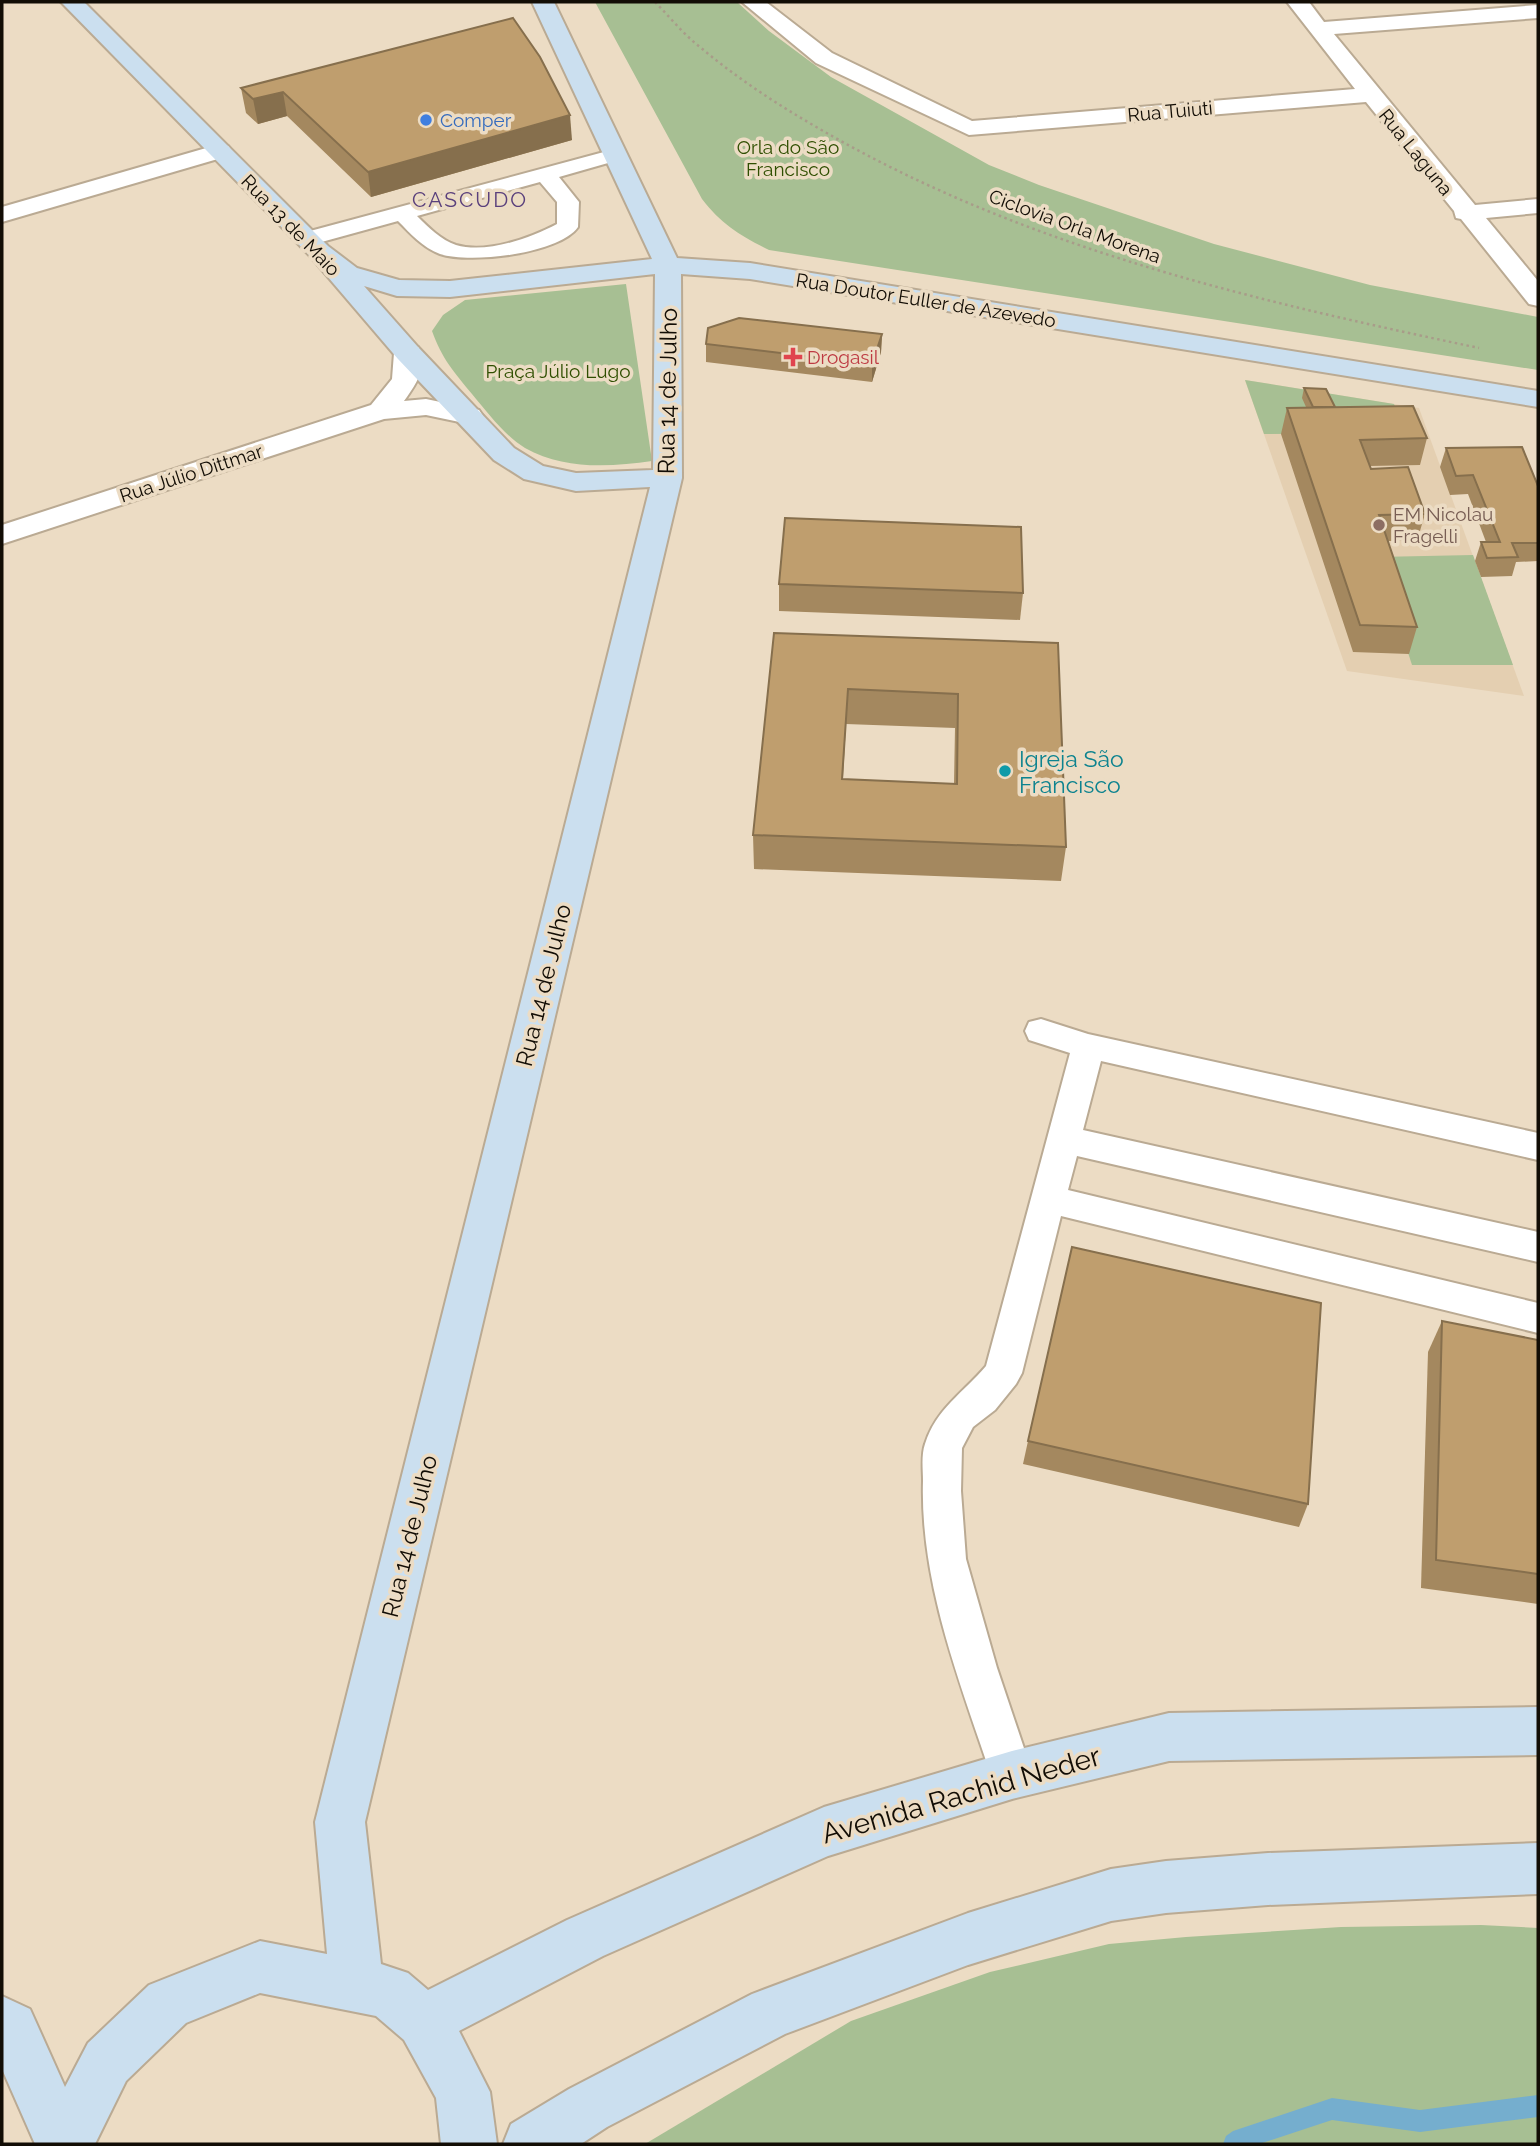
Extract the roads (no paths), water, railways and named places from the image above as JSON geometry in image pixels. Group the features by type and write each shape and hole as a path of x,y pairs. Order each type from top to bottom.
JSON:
{"street":[{"name":"Rua 13 de Maio","path":"72,2 313,245 408,353 504,454 534,473 576,482 667,478"},
{"name":"Rua 14 de Julho","path":"357,1987 340,1822 667,478 668,265 543,2"},
{"name":"Rua Tuiuti","path":"753,2 824,58 969,128 1370,95"},
{"name":"Rua Laguna","path":"1298,2 1465,213 1538,298"},
{"path":"1318,29 1538,11"},
{"path":"2,215 219,151"},
{"path":"1465,213 1538,206"},
{"name":"Rua Doutor Euller de Azevedo","path":"313,245 348,273 397,288 450,289 668,265 750,271 1538,399"},
{"path":"381,411 406,380 415,318 450,289"},
{"name":"Rua Júlio Dittmar","path":"2,535 381,411 426,407 469,416"},
{"name":"Avenida Rachid Neder","path":"423,2021 585,1938 824,1832 1013,1775 1169,1737 1538,1731"},
{"path":"531,2144 588,2108 771,2013 968,1939 1111,1895 1166,1887 1268,1879 1538,1868"},
{"path":"64,2144 107,2062 168,2004 260,1967 389,1992 423,2021 463,2092 469,2144"},
{"path":"2,2023 11,2028 64,2144"}],"lane":[{"path":"313,245 401,212 615,155"},
{"path":"401,212 428,239 450,250 473,254 549,238 567,227 571,211 568,198 543,173"},
{"path":"1041,1031 1088,1046 1538,1146"},
{"path":"1013,1775 976,1668 946,1559 942,1491 943,1446 960,1415 982,1398 1003,1373 1088,1046"},
{"path":"1063,1139 1538,1247"},
{"path":"1048,1199 1538,1318"}],"waterway":[{"path":"1234,2144 1241,2139 1332,2109 1420,2121 1538,2106"}],"place":[{"name":"Comper","path":"426,120"},
{"name":"Drogasil","path":"793,357"},
{"name":"EM Nicolau Fragelli","path":"1379,525"},
{"name":"Igreja São Francisco","path":"1005,771"}],"district":[{"name":"CASCUDO","path":"470,199"}],"park label":[{"name":"Orla do São Francisco","path":"788,158"},
{"name":"Praça Júlio Lugo","path":"558,371"}]}
